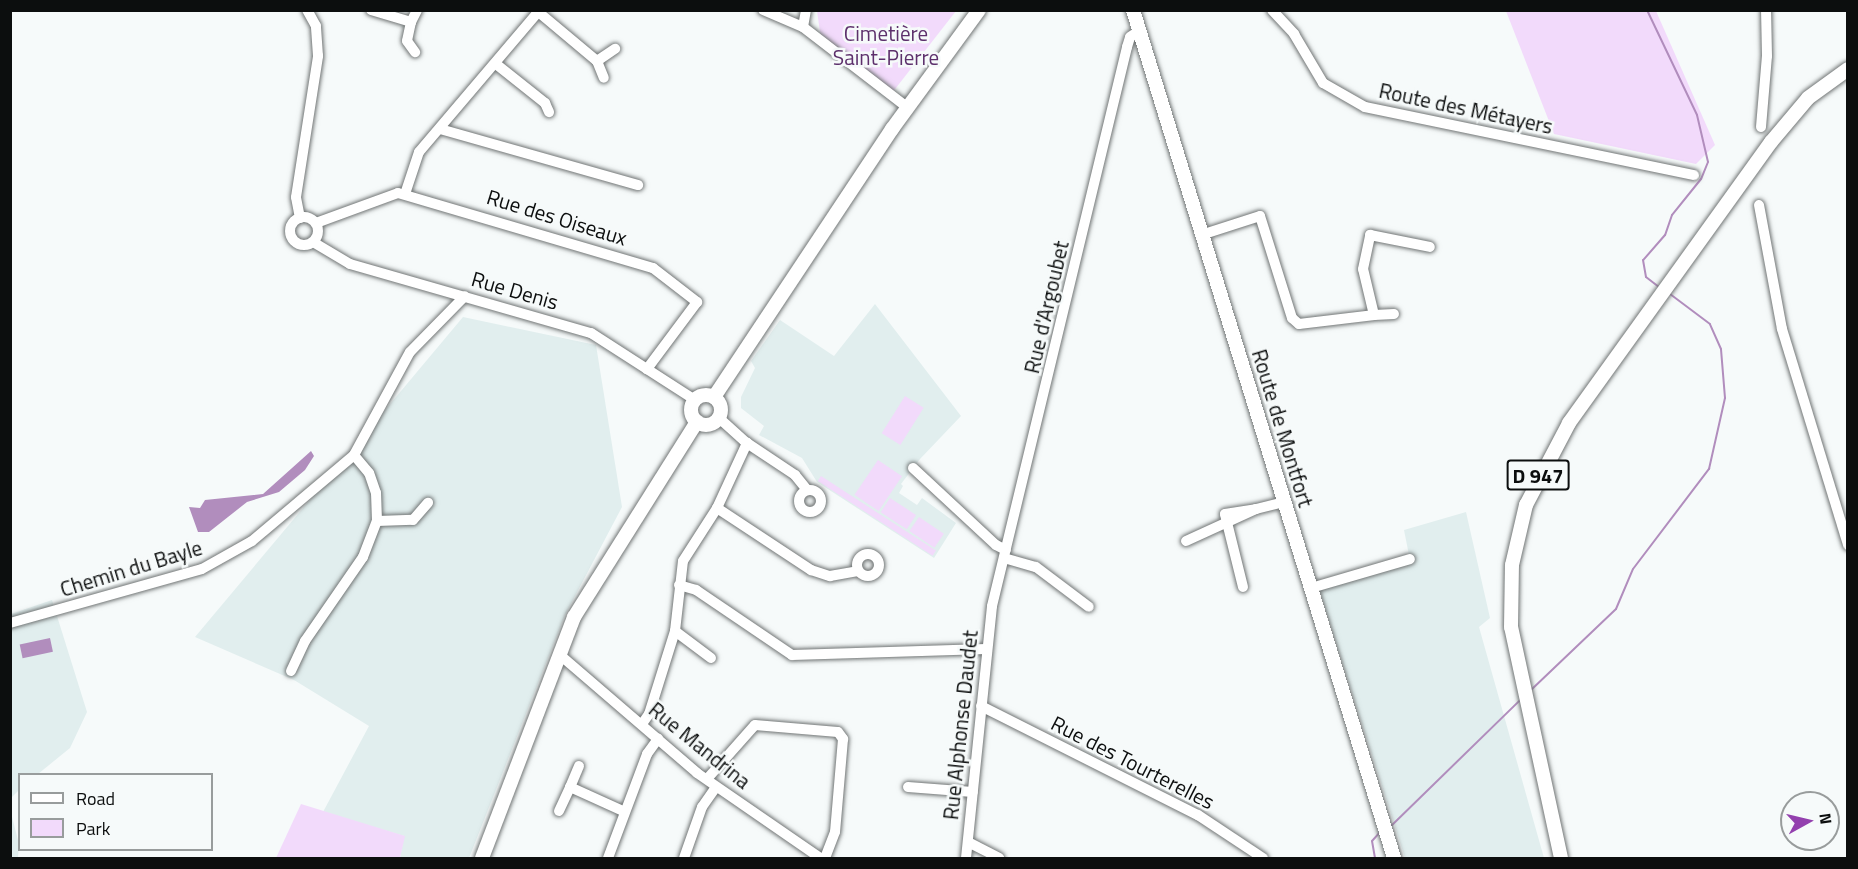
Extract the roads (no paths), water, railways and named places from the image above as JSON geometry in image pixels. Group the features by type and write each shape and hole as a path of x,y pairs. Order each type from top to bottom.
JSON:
{"main road":[{"path":"714,397 907,107 979,10"},
{"name":"Route de Montfort","path":"1133,10 1394,858"},
{"name":"D 947","path":"1561,858 1522,682 1510,596 1517,534 1526,505 1553,448 1797,109 1848,69"},
{"path":"704,395 714,397 721,407 719,418 709,425 697,422 691,412 695,400 704,395"},
{"path":"483,858 584,597 697,422"}],"street":[{"path":"300,218 296,197 318,56 315,16 307,10"},
{"path":"371,10 411,22"},
{"path":"415,52 407,41 411,22 417,10"},
{"path":"763,10 803,27 907,107"},
{"path":"803,27 806,10"},
{"name":"Route des Métayers","path":"1272,10 1294,34 1323,83 1365,107 1694,175"},
{"path":"1761,127 1766,10"},
{"path":"405,194 419,152 496,64 538,11 597,61 604,78"},
{"name":"Rue d'Argoubet","path":"995,596 1127,47 1130,37 1139,31"},
{"path":"597,61 615,49"},
{"path":"496,64 545,102 549,112"},
{"path":"440,129 638,185"},
{"name":"Rue des Oiseaux","path":"316,223 391,194 405,194 653,267 695,297 695,308 647,369"},
{"path":"1759,205 1794,376 1848,545"},
{"path":"1201,235 1260,216 1292,318 1299,324 1374,315 1394,315"},
{"path":"300,218 316,223 318,236 313,242 297,244 291,236 291,225 300,218"},
{"path":"1374,315 1363,269 1370,235 1430,247"},
{"name":"Rue Denis","path":"313,242 350,264 591,333 695,400"},
{"name":"Chemin du Bayle","path":"10,623 213,564 271,526 354,455 410,352 465,296"},
{"path":"719,418 747,443 795,475 807,490"},
{"path":"642,724 649,714 675,631 682,561 717,508 747,443"},
{"path":"291,671 305,641 363,557 377,520 376,493 369,472 354,455"},
{"path":"913,468 1005,554 1036,567 1089,607"},
{"path":"1186,541 1256,509 1284,502"},
{"path":"377,520 413,520 428,503"},
{"path":"717,508 811,570 830,576 858,571"},
{"path":"1227,523 1243,587"},
{"path":"1311,588 1410,559"},
{"path":"679,585 696,590 792,655 986,649"},
{"name":"Rue Alphonse Daudet","path":"966,858 986,649 995,596"},
{"path":"675,631 711,658"},
{"name":"Rue Mandrina","path":"560,655 716,787 820,858"},
{"name":"Rue des Tourterelles","path":"981,706 1198,816 1258,857"},
{"path":"706,779 755,725 838,732 843,739 835,832 825,858"},
{"path":"608,858 647,754 658,739"},
{"path":"559,811 579,766"},
{"path":"570,787 625,812"},
{"path":"684,858 702,807 716,787"},
{"path":"908,787 973,792"},
{"path":"968,842 999,858"}],"waterway":[{"path":"1647,10 1697,115 1708,162 1701,179 1672,215 1665,235 1643,260 1646,277 1660,288"},
{"path":"1531,690 1616,609 1633,569 1709,469 1725,398 1721,349 1710,324 1670,294"},
{"path":"1389,828 1522,698"},
{"path":"1375,858 1372,841 1381,831"}],"park label":[{"name":"Cimetière Saint-Pierre","path":"886,45"}]}
